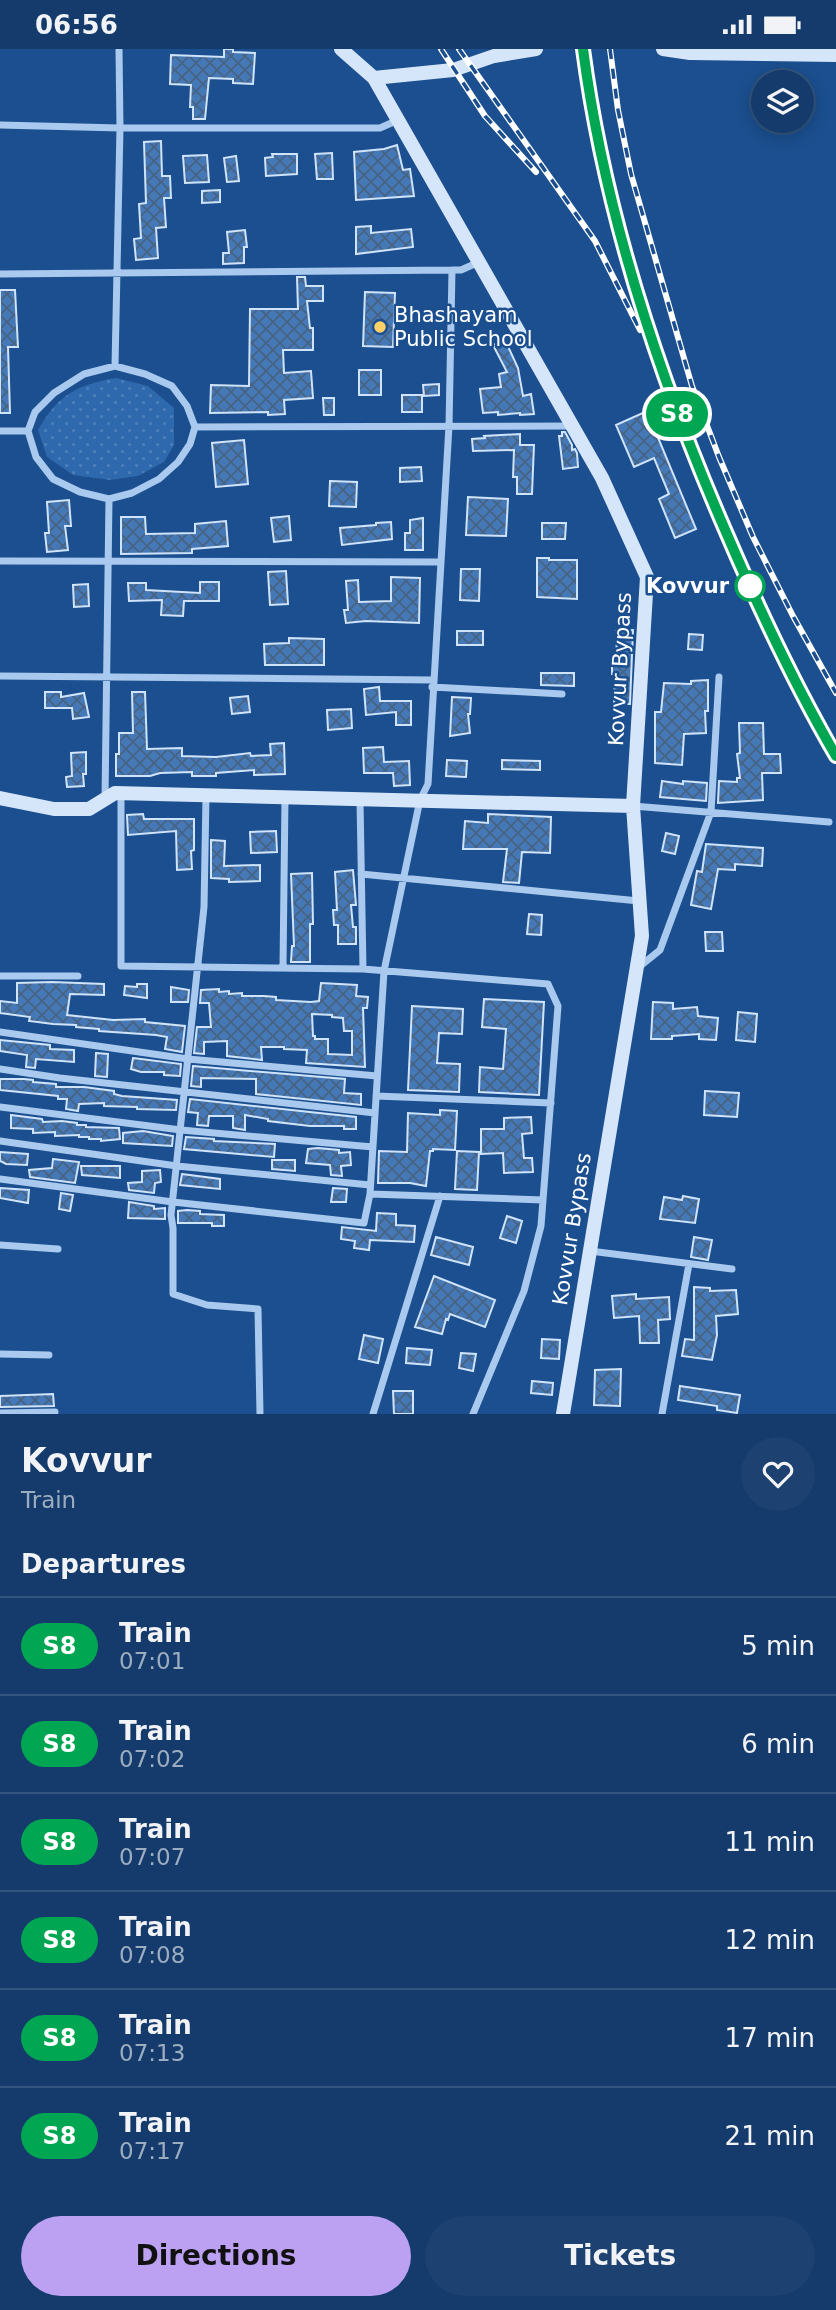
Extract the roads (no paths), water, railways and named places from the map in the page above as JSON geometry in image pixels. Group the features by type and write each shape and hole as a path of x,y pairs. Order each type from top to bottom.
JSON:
{"street":[{"path":"115,366 119,49"},
{"name":"Kovvur Bypass","path":"341,49 374,78 602,478 646,577 633,806 642,936 563,1414"},
{"path":"374,78 453,70 493,53 536,49"},
{"path":"663,49 690,53 836,55"},
{"path":"0,125 380,128 398,120"},
{"path":"0,274 461,270 479,262"},
{"path":"0,1179 364,1223 370,1194 384,971 420,800 428,784 449,426 452,270"},
{"path":"115,366 133,370 172,386 187,406 194,427 190,445 178,462 159,479 132,493 109,499 80,492 53,479 36,457 28,431 35,412 54,393 84,375 115,366"},
{"path":"194,427 573,426"},
{"path":"0,431 28,431"},
{"path":"105,799 109,499"},
{"path":"0,561 440,562"},
{"path":"0,676 433,683 562,694"},
{"path":"636,970 660,950 711,812 719,677"},
{"path":"0,798 54,809 89,809 115,793 633,806 829,823"},
{"path":"121,793 121,966 363,969 548,984 558,1006 541,1226 524,1291 473,1414"},
{"path":"206,795 204,907 173,1202 173,1294 207,1305 258,1309 260,1414"},
{"path":"283,967 285,797"},
{"path":"360,799 363,969"},
{"path":"361,874 639,901"},
{"path":"0,976 78,976"},
{"path":"0,1032 188,1059 377,1076"},
{"path":"0,1069 375,1113"},
{"path":"376,1096 551,1103"},
{"path":"0,1107 181,1130 373,1147"},
{"path":"0,1141 177,1166 370,1185"},
{"path":"370,1194 543,1200"},
{"path":"373,1414 440,1196"},
{"path":"0,1245 58,1249"},
{"path":"590,1251 732,1269"},
{"path":"662,1414 689,1264"},
{"path":"0,1354 49,1355"},
{"path":"0,1413 55,1412"}],"railway":[{"path":"441,49 485,116 536,172"},
{"path":"459,49 595,241 640,330"},
{"path":"583,49 599,143 622,236 639,298 679,416 750,590 836,756"},
{"path":"610,49 618,110 631,174 692,386 753,537 836,693"}],"train":[{"name":"S8","path":"583,49 589,100 621,237 668,390 697,466 768,628 836,756"}],"place":[{"name":"Bhashayam Public School","path":"380,327"},
{"name":"Kovvur","path":"750,586"}]}
